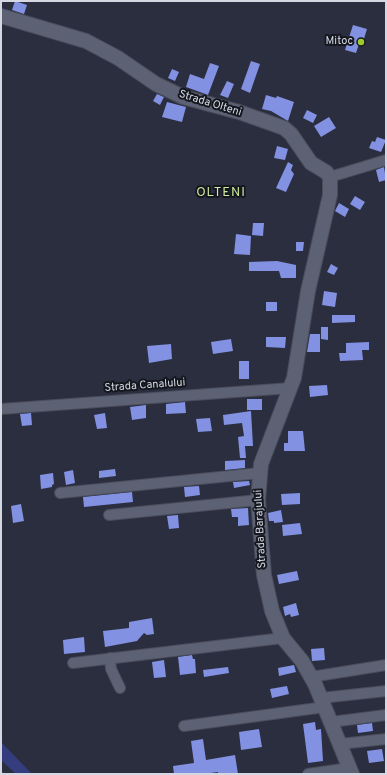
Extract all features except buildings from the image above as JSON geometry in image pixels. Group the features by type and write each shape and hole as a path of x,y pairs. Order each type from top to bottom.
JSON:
{"street":[{"name":"Strada Olteni","path":"1,16 86,41 101,48 156,84 183,96 239,112 284,128 291,134 311,163 326,172 330,177"},
{"path":"330,177 386,160"},
{"name":"Strada Barajului","path":"330,177 330,195 308,292 291,388 265,452 260,472 258,500 261,551 266,592 272,611 283,638 302,661 311,677 331,722 350,771"},
{"name":"Strada Canalului","path":"1,409 291,388"},
{"path":"60,493 260,472"},
{"path":"109,515 258,500"},
{"path":"73,663 283,638"},
{"path":"110,658 111,668 120,688"},
{"path":"311,677 386,665"},
{"path":"184,726 386,691"},
{"path":"331,722 386,716"},
{"path":"340,744 386,739"},
{"path":"308,774 350,771"}],"shaded area":[{"path":"1,742 32,774 16,774 1,760"}],"place":[{"name":"Mitoc","path":"361,42"}],"district":[{"name":"OLTENI","path":"221,193"}]}
